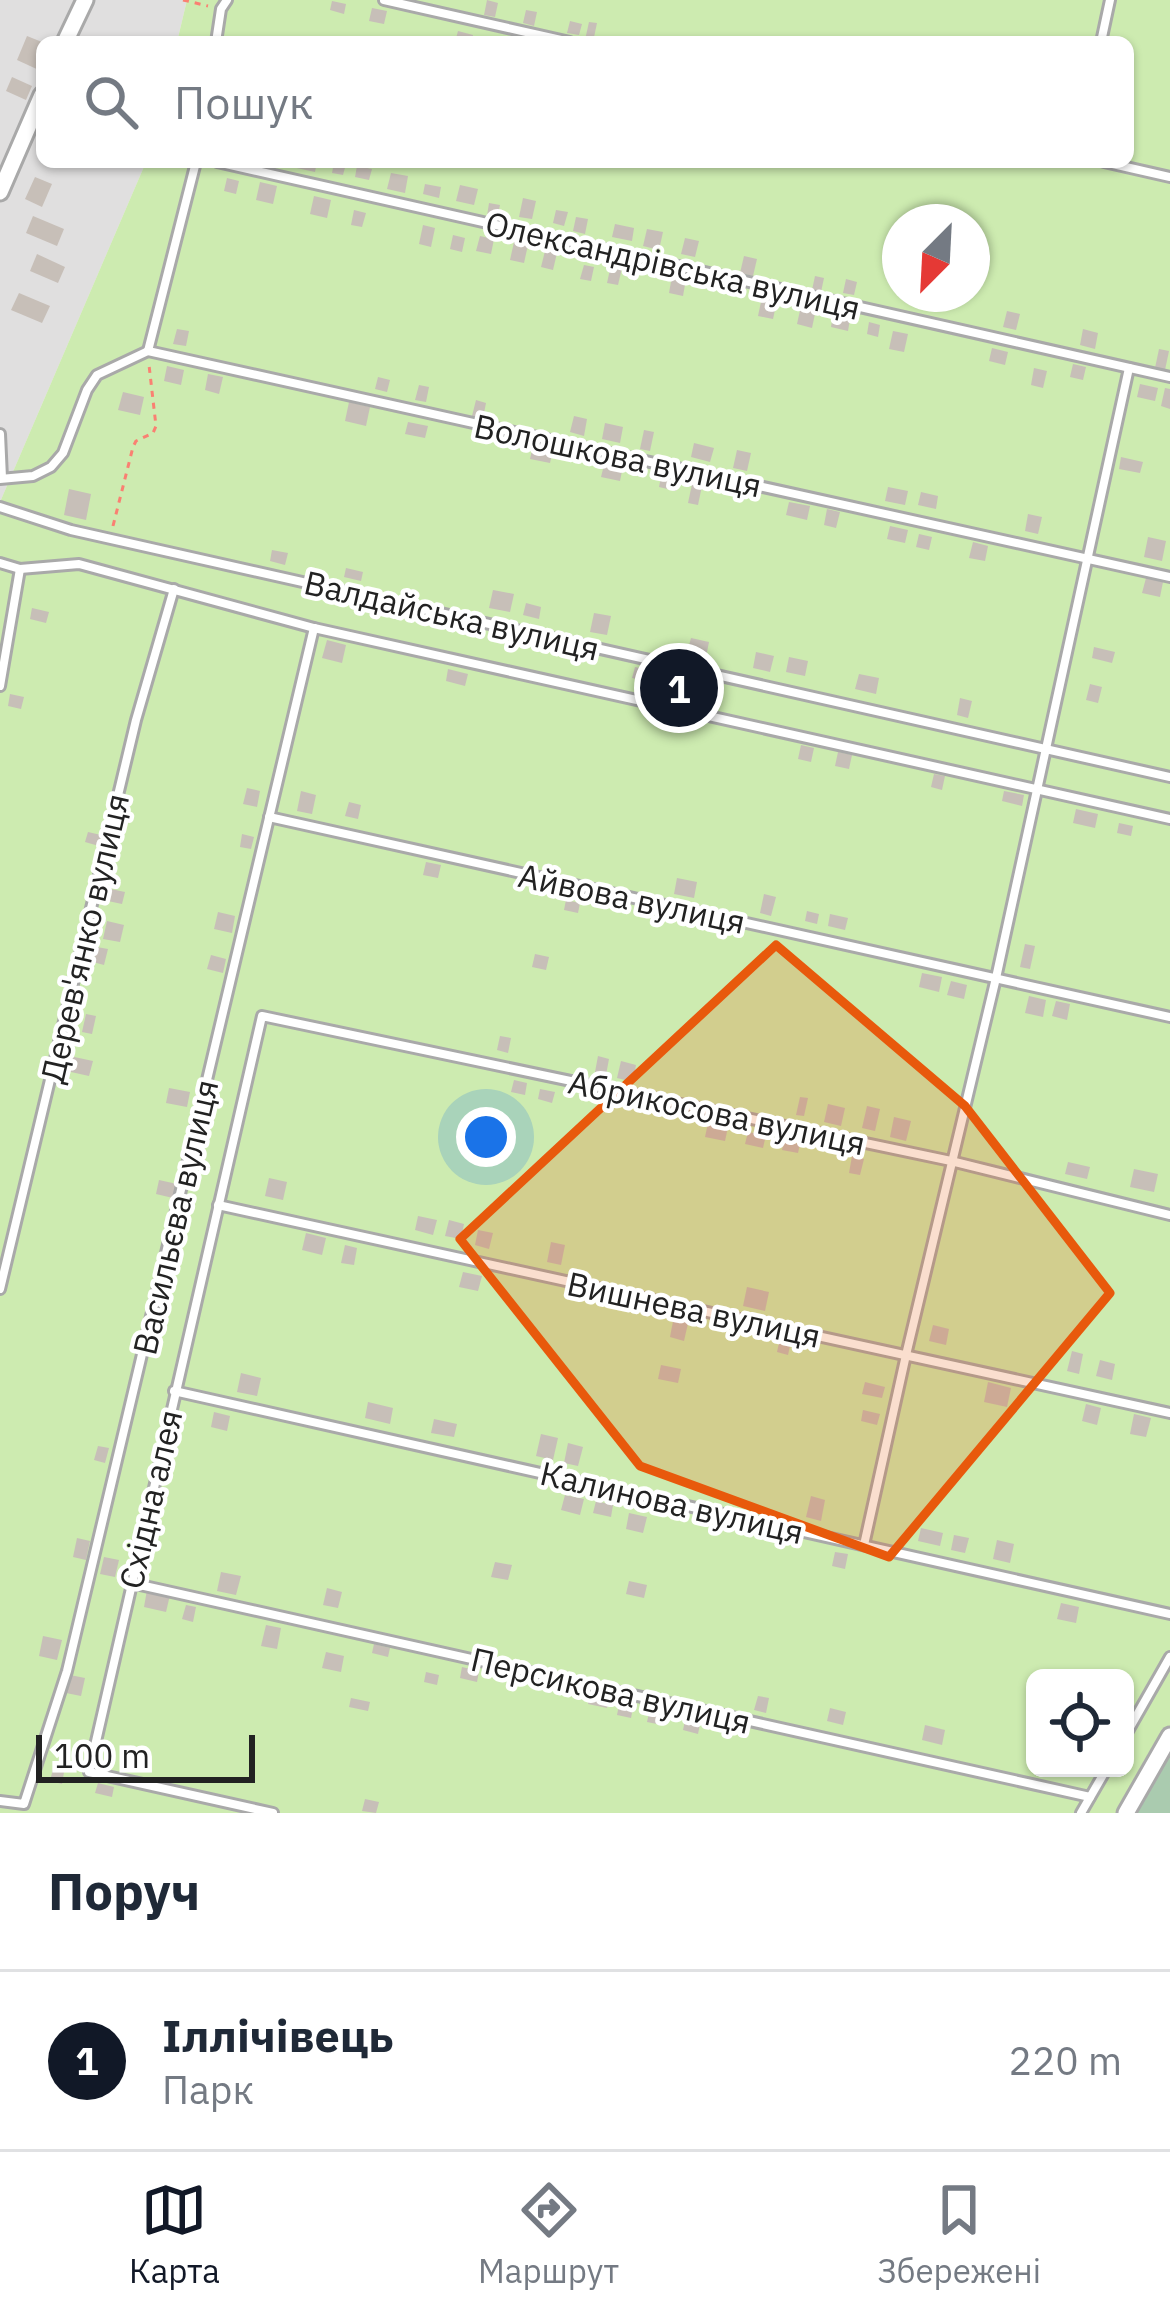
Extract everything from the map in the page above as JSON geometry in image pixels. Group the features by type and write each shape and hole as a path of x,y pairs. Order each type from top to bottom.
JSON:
{"street":[{"path":"68,36 85,0"},
{"path":"0,192 36,109"},
{"path":"1126,1813 1170,1736"}],"lane":[{"path":"384,0 544,36"},
{"path":"1102,36 1110,0"},
{"path":"217,36 224,4"},
{"path":"0,434 1,479 33,476 51,466 63,453 97,375 148,351 194,168"},
{"name":"Олександрівська вулиця","path":"245,168 1170,377"},
{"path":"1130,168 1170,177"},
{"name":"Волошкова вулиця","path":"148,351 1170,577"},
{"path":"864,1545 996,978 1129,368"},
{"name":"Валдайська вулиця","path":"0,508 71,530 1170,777"},
{"path":"0,563 20,568 80,563 314,628 1170,818"},
{"path":"0,686 20,568"},
{"name":"Дерев'янко вулиця","path":"0,1289 136,720 174,589"},
{"name":"Васильєва вулиця","path":"0,1801 24,1804 67,1671 314,628"},
{"name":"Айвова вулиця","path":"269,817 1170,1017"},
{"name":"Абрикосова вулиця","path":"262,1016 951,1161 1170,1215"},
{"name":"Східна алея","path":"262,1016 89,1772 273,1813"},
{"name":"Вишнева вулиця","path":"218,1205 1170,1413"},
{"name":"Калинова вулиця","path":"175,1391 1170,1614"},
{"name":"Персикова вулиця","path":"131,1582 1090,1797"},
{"path":"1134,1720 1170,1657"},
{"path":"1081,1813 1102,1777"}],"path":[{"path":"183,0 224,4"},
{"path":"110,538 133,446 156,426 148,351"}],"highlighted area":[{"path":"776,945 965,1106 1110,1293 889,1557 640,1466 460,1239"}],"shaded area":[{"path":"0,0 187,0 178,36 36,36 36,168 143,168 0,502"}],"green space":[{"path":"187,0 1170,0 1170,1736 1126,1813 0,1813 0,502 143,168 1134,168 1134,36 178,36"},
{"path":"1170,1736 1170,1813 1126,1813"}],"building":[{"path":"487,0 498,3 495,17 484,15"},
{"path":"332,1 346,4 344,14 330,10"},
{"path":"372,8 387,11 384,24 369,21"},
{"path":"526,10 537,12 534,26 523,23"},
{"path":"570,21 582,24 579,35 567,33"},
{"path":"589,22 597,23 594,36 586,36"},
{"path":"27,36 36,40 36,69 17,60"},
{"path":"12,77 32,86 26,100 6,91"},
{"path":"357,168 372,169 369,180 355,177"},
{"path":"391,173 408,176 405,193 387,189"},
{"path":"35,177 52,184 42,207 25,199"},
{"path":"227,178 239,181 236,194 224,191"},
{"path":"260,182 277,186 273,204 256,200"},
{"path":"425,184 441,187 439,198 423,194"},
{"path":"460,185 478,189 474,205 456,201"},
{"path":"314,196 331,200 327,218 310,214"},
{"path":"523,198 536,201 532,219 519,217"},
{"path":"489,203 500,205 497,219 487,216"},
{"path":"354,210 366,213 362,227 351,225"},
{"path":"556,210 568,212 564,226 553,223"},
{"path":"33,216 64,229 57,246 26,233"},
{"path":"576,217 588,219 585,234 573,231"},
{"path":"615,224 634,228 632,241 612,237"},
{"path":"423,225 435,228 431,247 419,244"},
{"path":"647,229 663,232 659,250 643,246"},
{"path":"453,235 465,238 462,252 450,249"},
{"path":"480,236 494,239 491,254 476,251"},
{"path":"685,238 699,241 695,257 681,254"},
{"path":"514,242 528,245 524,263 510,260"},
{"path":"545,251 557,253 553,270 541,267"},
{"path":"37,254 65,267 58,283 30,271"},
{"path":"744,256 757,259 753,276 740,273"},
{"path":"584,265 594,267 591,281 580,279"},
{"path":"611,265 622,268 618,285 607,283"},
{"path":"672,276 686,279 683,296 669,293"},
{"path":"815,276 824,278 821,292 812,290"},
{"path":"846,279 857,282 854,295 843,293"},
{"path":"19,293 50,306 42,323 11,310"},
{"path":"762,297 777,301 773,319 758,316"},
{"path":"801,306 816,309 812,328 797,324"},
{"path":"1007,311 1020,314 1016,330 1003,327"},
{"path":"833,315 850,319 848,331 831,327"},
{"path":"869,322 880,325 878,337 867,334"},
{"path":"177,329 189,331 186,346 173,344"},
{"path":"1083,329 1098,333 1095,349 1080,345"},
{"path":"893,331 908,334 904,352 889,349"},
{"path":"992,348 1008,352 1005,365 989,361"},
{"path":"1159,349 1169,351 1165,370 1155,368"},
{"path":"1073,364 1086,367 1083,380 1070,377"},
{"path":"167,366 184,370 181,385 164,381"},
{"path":"1034,368 1047,371 1043,388 1031,385"},
{"path":"208,374 223,377 219,394 205,390"},
{"path":"378,377 390,380 387,392 375,389"},
{"path":"1140,384 1158,388 1155,401 1137,397"},
{"path":"419,385 429,387 426,402 415,400"},
{"path":"1165,388 1170,389 1170,409 1161,406"},
{"path":"123,392 144,397 140,415 118,410"},
{"path":"476,400 486,403 483,418 472,416"},
{"path":"349,402 370,407 366,426 345,421"},
{"path":"574,416 587,419 584,436 570,432"},
{"path":"408,422 428,426 425,438 405,434"},
{"path":"605,423 623,427 620,443 602,439"},
{"path":"644,430 654,432 650,451 640,449"},
{"path":"694,443 714,448 710,462 691,457"},
{"path":"533,445 553,450 550,463 530,459"},
{"path":"737,450 751,453 747,471 733,468"},
{"path":"1121,457 1143,462 1140,473 1119,469"},
{"path":"605,461 623,466 620,481 601,477"},
{"path":"662,471 679,475 676,491 659,487"},
{"path":"692,484 702,486 698,505 688,503"},
{"path":"888,487 908,491 905,505 885,501"},
{"path":"69,489 91,494 86,520 64,515"},
{"path":"921,492 938,496 936,509 918,505"},
{"path":"789,502 810,506 807,520 786,515"},
{"path":"827,509 840,512 836,528 824,525"},
{"path":"1028,514 1042,517 1038,534 1025,531"},
{"path":"890,526 908,530 905,543 887,539"},
{"path":"919,534 932,537 929,550 916,547"},
{"path":"1148,537 1166,541 1162,561 1144,557"},
{"path":"973,542 988,546 985,561 969,558"},
{"path":"272,550 288,553 285,565 270,561"},
{"path":"346,568 363,572 361,581 344,577"},
{"path":"1146,578 1163,582 1160,597 1142,593"},
{"path":"493,590 514,594 510,612 489,608"},
{"path":"526,603 541,607 539,619 523,615"},
{"path":"32,608 49,612 46,623 30,619"},
{"path":"594,613 611,616 607,635 590,632"},
{"path":"691,638 709,642 706,657 687,653"},
{"path":"327,640 346,645 342,663 322,658"},
{"path":"1094,647 1115,652 1112,663 1092,658"},
{"path":"756,652 774,656 770,672 753,668"},
{"path":"789,657 808,661 805,676 786,672"},
{"path":"635,667 653,671 650,682 632,678"},
{"path":"448,669 468,674 465,686 446,681"},
{"path":"859,674 879,678 876,694 855,689"},
{"path":"1090,684 1102,687 1098,703 1086,700"},
{"path":"10,694 24,697 21,709 8,706"},
{"path":"960,698 972,701 968,718 957,715"},
{"path":"801,745 814,748 811,762 798,759"},
{"path":"838,752 852,755 849,769 835,766"},
{"path":"934,774 945,776 942,790 931,787"},
{"path":"247,788 260,791 257,807 243,804"},
{"path":"301,791 316,795 312,814 297,811"},
{"path":"1004,791 1024,795 1022,806 1002,801"},
{"path":"349,802 361,805 358,819 345,816"},
{"path":"1076,809 1098,814 1095,828 1073,823"},
{"path":"1119,823 1133,826 1131,836 1117,833"},
{"path":"88,832 101,835 99,846 85,842"},
{"path":"242,834 254,837 251,849 240,847"},
{"path":"426,862 441,865 438,878 423,875"},
{"path":"677,878 697,882 694,898 674,894"},
{"path":"111,889 125,892 122,904 108,901"},
{"path":"764,894 776,897 771,916 760,913"},
{"path":"566,900 580,903 578,913 564,910"},
{"path":"807,911 819,914 817,924 805,921"},
{"path":"218,912 235,916 232,933 214,929"},
{"path":"830,914 848,918 845,930 828,926"},
{"path":"107,921 124,925 120,942 103,939"},
{"path":"1025,944 1035,946 1030,969 1020,967"},
{"path":"97,947 108,949 104,965 93,962"},
{"path":"535,954 549,957 546,970 532,967"},
{"path":"211,955 226,959 223,973 207,969"},
{"path":"922,973 942,977 939,992 919,987"},
{"path":"951,981 967,985 964,999 947,995"},
{"path":"1029,996 1046,1000 1043,1017 1025,1013"},
{"path":"1056,1001 1070,1004 1067,1020 1052,1016"},
{"path":"86,1014 96,1016 92,1034 82,1032"},
{"path":"500,1036 511,1038 508,1053 497,1050"},
{"path":"65,1055 93,1061 89,1076 62,1070"},
{"path":"598,1056 609,1059 606,1075 595,1072"},
{"path":"621,1061 636,1065 633,1082 617,1078"},
{"path":"514,1080 527,1083 525,1095 511,1092"},
{"path":"169,1088 190,1092 187,1107 166,1103"},
{"path":"540,1089 555,1092 552,1103 538,1099"},
{"path":"800,1097 808,1098 804,1116 796,1115"},
{"path":"828,1104 845,1108 841,1126 824,1122"},
{"path":"867,1106 880,1109 875,1131 862,1128"},
{"path":"894,1117 911,1121 906,1141 890,1137"},
{"path":"708,1123 728,1127 725,1141 705,1137"},
{"path":"748,1132 766,1135 763,1148 745,1144"},
{"path":"784,1141 800,1144 798,1153 782,1150"},
{"path":"852,1156 864,1159 860,1175 849,1173"},
{"path":"1068,1162 1090,1167 1087,1179 1065,1174"},
{"path":"1134,1169 1158,1174 1154,1192 1130,1187"},
{"path":"269,1178 287,1182 283,1200 265,1196"},
{"path":"159,1180 177,1184 173,1198 156,1194"},
{"path":"418,1216 437,1220 433,1235 415,1230"},
{"path":"449,1220 464,1224 461,1239 445,1236"},
{"path":"478,1230 493,1233 489,1249 475,1245"},
{"path":"306,1233 326,1238 322,1255 302,1250"},
{"path":"551,1242 565,1245 561,1265 547,1262"},
{"path":"345,1245 357,1248 354,1265 341,1263"},
{"path":"463,1272 482,1276 478,1291 459,1287"},
{"path":"747,1287 769,1292 765,1311 743,1306"},
{"path":"674,1316 689,1319 684,1341 670,1337"},
{"path":"933,1325 949,1329 946,1345 929,1341"},
{"path":"781,1334 792,1337 788,1355 777,1352"},
{"path":"1072,1351 1083,1354 1079,1374 1067,1371"},
{"path":"1100,1360 1115,1364 1112,1380 1096,1376"},
{"path":"661,1365 681,1369 678,1383 658,1379"},
{"path":"241,1373 261,1378 257,1396 237,1392"},
{"path":"865,1382 885,1387 882,1398 862,1394"},
{"path":"988,1382 1011,1388 1007,1407 984,1402"},
{"path":"368,1402 393,1408 390,1424 365,1418"},
{"path":"1086,1404 1101,1408 1097,1425 1082,1421"},
{"path":"863,1410 880,1414 877,1425 861,1421"},
{"path":"214,1412 230,1416 227,1431 211,1427"},
{"path":"1134,1414 1151,1418 1146,1437 1130,1434"},
{"path":"434,1419 457,1424 454,1437 431,1433"},
{"path":"541,1434 558,1438 553,1460 536,1456"},
{"path":"568,1443 583,1447 578,1466 564,1463"},
{"path":"98,1446 109,1448 105,1463 94,1460"},
{"path":"565,1495 584,1499 580,1515 561,1510"},
{"path":"811,1496 825,1500 821,1521 806,1517"},
{"path":"596,1501 613,1505 611,1517 593,1513"},
{"path":"629,1513 647,1517 643,1533 626,1529"},
{"path":"921,1528 943,1533 940,1546 918,1541"},
{"path":"954,1535 969,1538 965,1553 951,1550"},
{"path":"77,1538 90,1541 86,1560 73,1557"},
{"path":"997,1540 1014,1544 1010,1563 993,1559"},
{"path":"835,1552 848,1554 845,1569 832,1566"},
{"path":"104,1557 119,1560 115,1577 100,1574"},
{"path":"495,1562 512,1565 508,1580 491,1577"},
{"path":"221,1572 241,1576 236,1595 217,1591"},
{"path":"629,1581 647,1585 644,1598 626,1594"},
{"path":"327,1588 342,1592 338,1608 323,1605"},
{"path":"147,1590 170,1595 166,1612 144,1607"},
{"path":"1061,1603 1079,1607 1076,1623 1057,1619"},
{"path":"186,1605 196,1607 193,1622 182,1619"},
{"path":"266,1625 281,1628 277,1649 261,1646"},
{"path":"43,1636 62,1640 57,1660 39,1656"},
{"path":"374,1644 390,1648 388,1657 372,1653"},
{"path":"326,1652 344,1656 341,1672 322,1668"},
{"path":"462,1667 479,1671 477,1682 460,1678"},
{"path":"426,1672 439,1675 437,1685 424,1682"},
{"path":"70,1675 85,1678 81,1696 66,1693"},
{"path":"590,1695 609,1699 607,1708 588,1704"},
{"path":"758,1696 769,1698 766,1713 754,1710"},
{"path":"351,1698 370,1702 368,1711 349,1707"},
{"path":"620,1700 634,1703 631,1718 617,1715"},
{"path":"650,1708 665,1711 662,1725 647,1722"},
{"path":"830,1708 846,1712 843,1725 827,1721"},
{"path":"686,1716 701,1719 698,1734 683,1730"},
{"path":"925,1725 945,1730 942,1745 922,1740"},
{"path":"53,1769 64,1772 62,1784 50,1781"},
{"path":"98,1783 114,1787 112,1797 95,1793"},
{"path":"365,1799 379,1802 376,1813 362,1811"}],"place":[{"name":"Іллічівець","path":"679,688"}]}
